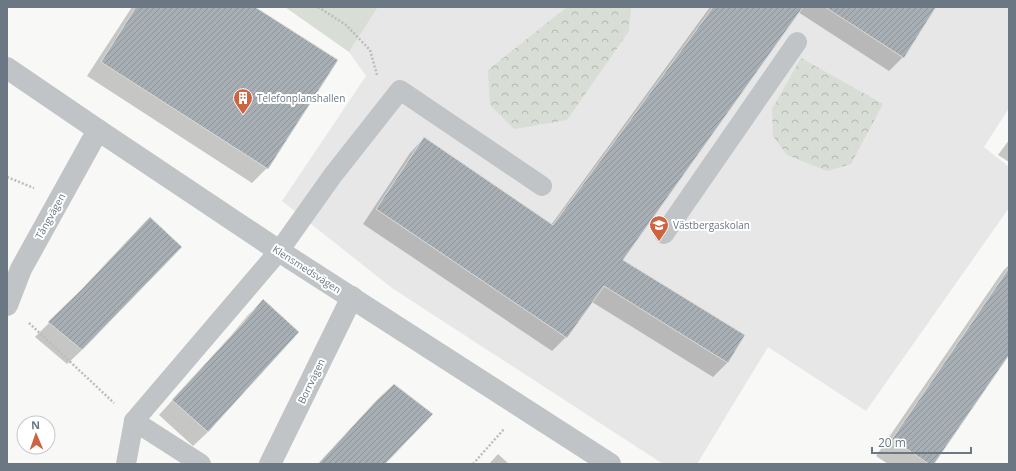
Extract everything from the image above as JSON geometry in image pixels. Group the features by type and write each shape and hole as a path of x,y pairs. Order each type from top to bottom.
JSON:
{"street":[{"name":"Klensmedsvägen","path":"7,68 279,251 610,464"},
{"name":"Tångvägen","path":"7,304 21,270 98,130"},
{"name":"Borrvägen","path":"270,464 352,297"}],"lane":[{"path":"664,234 797,42"},
{"path":"126,464 134,421 279,251 333,174 400,90 542,186"},
{"path":"134,421 201,464"}],"path":[{"path":"318,7 346,25 370,50 378,80"},
{"path":"7,304 134,421"},
{"path":"473,464 523,408"}],"shaded area":[{"name":"Västbergaskolan","path":"378,7 1009,7 1009,108 984,147 1009,167 1009,208 866,411 768,347 697,464 663,464 392,288 282,201 366,76 349,52"}],"green space":[{"path":"285,7 378,7 349,52"},
{"path":"567,7 631,7 629,31 567,120 514,129 490,105 488,70"},
{"path":"801,58 883,104 851,164 827,171 787,155 773,136 772,109"}],"building":[{"name":"Telefonplanshallen","path":"136,7 255,7 338,60 268,169 101,62"},
{"path":"713,7 803,7 623,260 745,335 728,363 604,286 567,338 376,209 424,137 553,225"},
{"path":"825,7 936,7 904,58"},
{"path":"150,217 182,247 82,350 48,322 81,290"},
{"path":"1009,268 1009,355 934,464 929,464 892,439"},
{"path":"263,299 299,332 208,432 172,400 243,323"},
{"path":"394,384 433,414 385,464 318,464 376,401"}],"place":[{"name":"Telefonplanshallen","path":"243,115"},
{"name":"Västbergaskolan","path":"659,242"}]}
